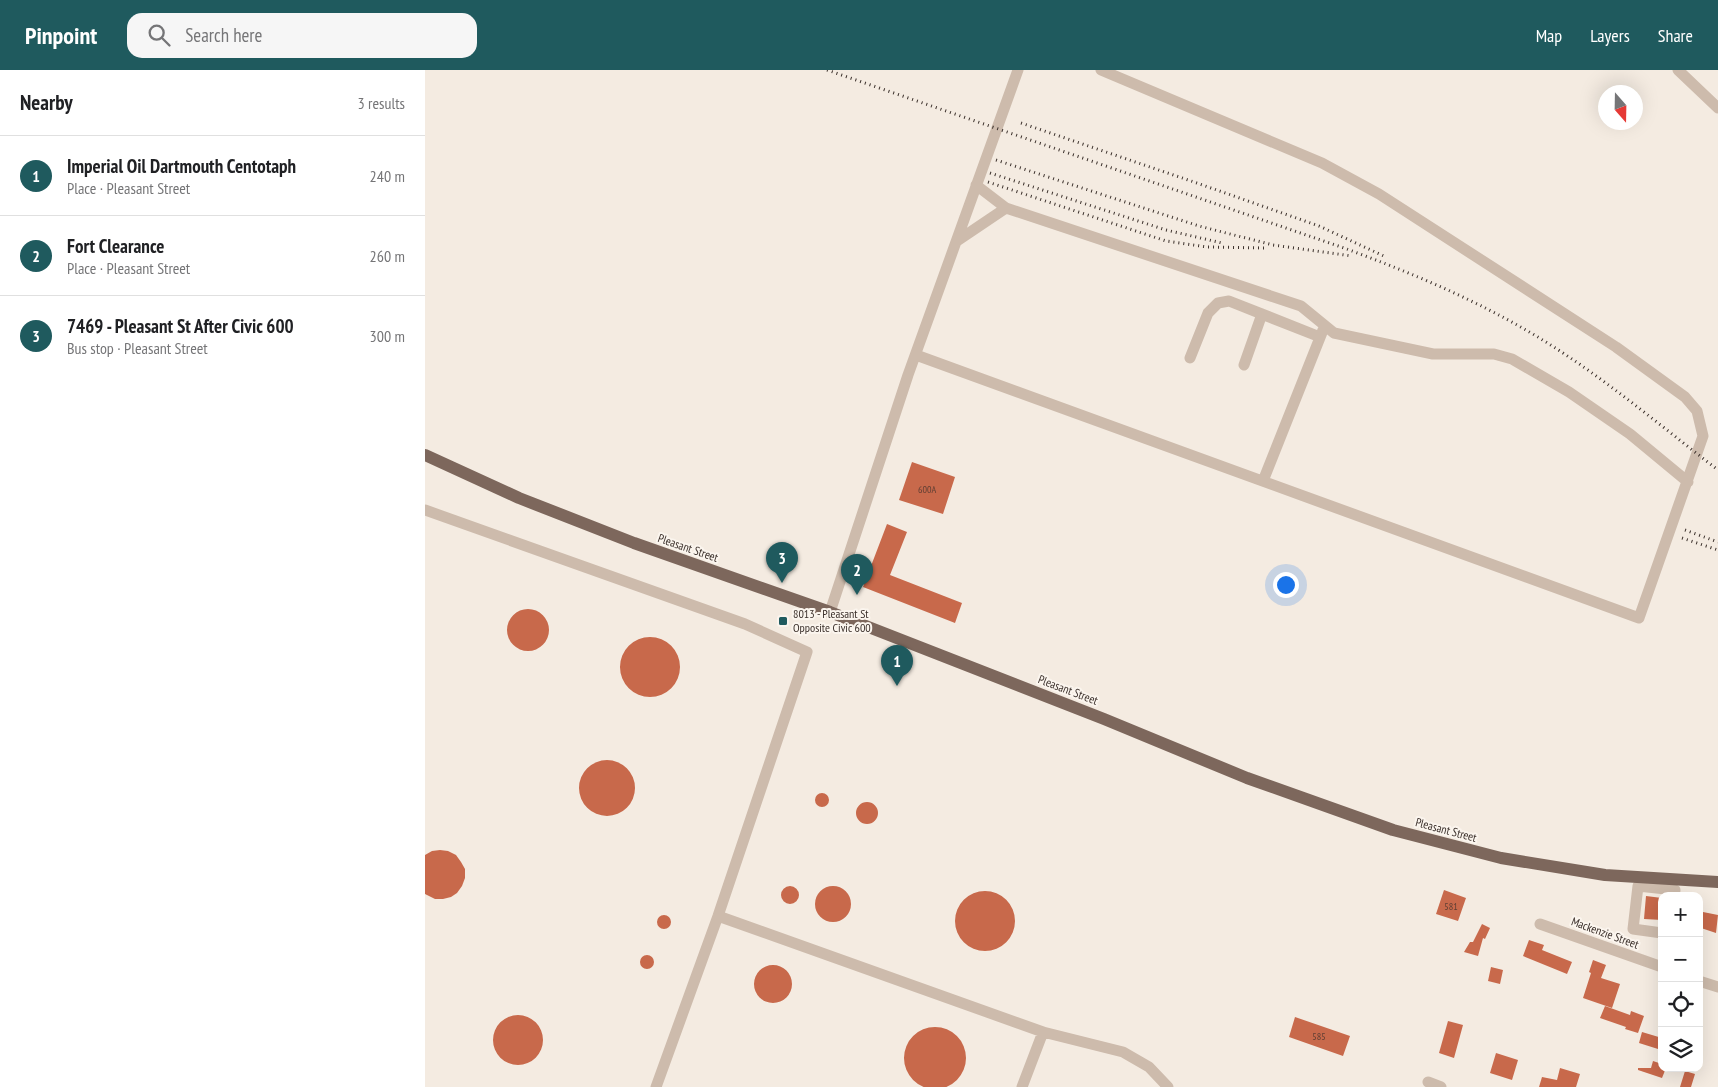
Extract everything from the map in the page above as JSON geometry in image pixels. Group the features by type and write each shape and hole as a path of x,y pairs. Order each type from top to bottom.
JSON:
{"main road":[{"name":"Pleasant Street","path":"425,455 519,498 635,543 830,612 1104,719 1247,778 1393,830 1501,858 1652,883 1718,882"}],"street":[{"path":"830,612 916,355 1018,70"},
{"path":"916,355 1639,618 1703,436 1697,411 1685,397 1617,347 1379,194 1322,163 1101,70"},
{"path":"1678,70 1718,108"},
{"path":"976,185 1006,208 1301,306 1323,331"},
{"path":"957,241 1006,208"},
{"path":"1190,358 1208,313 1218,303 1229,301 1262,314 1323,331 1433,354 1493,354 1512,359 1569,392 1630,434 1688,482"},
{"path":"1244,365 1262,314"},
{"path":"1263,481 1323,331"},
{"path":"425,510 745,624 807,652 718,916 655,1087"},
{"path":"1658,932 1633,929 1638,886 1652,883 1675,890 1675,892"},
{"path":"718,916 1043,1032 1123,1052 1149,1067 1168,1087"},
{"name":"Mackenzie Street","path":"1540,924 1658,966"},
{"path":"1703,981 1718,987"},
{"path":"1022,1087 1043,1032"},
{"path":"1428,1082 1441,1087"}],"building":[{"path":"912,462 955,477 943,514 899,500"},
{"path":"887,524 907,532 890,575 962,603 955,623 863,587"},
{"path":"532,609 540,612 546,618 549,630 546,642 540,648 524,651 516,648 510,642 507,626 510,618 516,612"},
{"path":"650,637 667,642 675,650 680,667 675,684 667,692 650,697 633,692 625,684 620,667 625,650 633,642"},
{"path":"607,760 618,762 627,768 633,777 635,788 633,799 627,808 618,814 607,816 596,814 587,808 581,799 579,788 581,777 587,768 596,762"},
{"path":"819,793 825,793 829,800 825,807 819,807 815,803 815,797"},
{"path":"867,802 875,805 878,813 875,821 867,824 859,821 856,813 859,805"},
{"path":"440,850 456,855 465,869 465,878 457,893 451,897 435,899 425,894 425,855 432,851"},
{"path":"786,886 794,886 799,891 797,902 786,904 781,899 781,891"},
{"path":"833,886 846,891 851,904 846,917 833,922 820,917 815,904 820,891"},
{"path":"1444,890 1466,898 1458,921 1436,914"},
{"path":"979,891 991,891 1002,896 1010,904 1015,915 1013,933 1002,946 991,951 979,951 968,946 960,938 955,927 955,915 960,904 968,896"},
{"path":"1646,896 1658,898 1658,920 1644,919"},
{"path":"1703,912 1718,915 1716,933 1703,929"},
{"path":"661,915 667,915 671,922 667,929 661,929 657,925 657,919"},
{"path":"1482,924 1490,928 1485,939 1483,938 1478,956 1464,952 1470,942 1473,942"},
{"path":"1529,940 1544,945 1542,950 1572,962 1567,974 1523,956"},
{"path":"644,955 650,955 654,962 650,969 644,969 640,965 640,959"},
{"path":"1593,960 1606,965 1601,978 1620,984 1612,1008 1583,998"},
{"path":"773,965 786,971 792,984 786,997 773,1003 760,997 754,984 760,971"},
{"path":"1491,967 1503,970 1500,984 1488,981"},
{"path":"1605,1006 1630,1015 1631,1011 1644,1016 1638,1033 1600,1018"},
{"path":"513,1015 523,1015 536,1022 543,1035 543,1045 536,1058 523,1065 513,1065 504,1061 497,1054 493,1045 493,1035 497,1026 504,1019"},
{"path":"1295,1017 1350,1036 1343,1056 1289,1037"},
{"path":"1448,1021 1463,1025 1454,1058 1439,1053"},
{"path":"935,1027 947,1030 957,1036 965,1052 965,1064 957,1080 941,1088 929,1088 913,1080 907,1070 904,1058 907,1046 913,1036 923,1030"},
{"path":"1642,1032 1658,1037 1658,1049 1639,1043"},
{"path":"1496,1053 1518,1060 1512,1080 1490,1073"},
{"path":"1653,1061 1658,1063 1658,1072 1664,1072 1662,1078 1638,1070 1638,1068 1651,1068"},
{"path":"1560,1068 1580,1074 1576,1087 1539,1087 1542,1077 1557,1080"},
{"path":"1685,1072 1695,1074 1691,1087 1680,1087"}],"railway":[{"path":"827,70 1344,248 1455,293 1509,320 1560,351 1620,394 1718,470"},
{"path":"1021,123 1319,226 1386,257"},
{"path":"996,160 1199,226 1273,245 1352,256"},
{"path":"990,173 1166,230 1222,243"},
{"path":"988,182 1166,241 1207,247 1266,248"},
{"path":"1685,530 1718,542"},
{"path":"1682,538 1718,550"}],"place":[{"name":"7469 - Pleasant St After Civic 600","path":"782,583"},
{"name":"Fort Clearance","path":"857,595"},
{"name":"8013 - Pleasant St Opposite Civic 600","path":"783,621"},
{"name":"Imperial Oil Dartmouth Centotaph","path":"897,686"}]}
